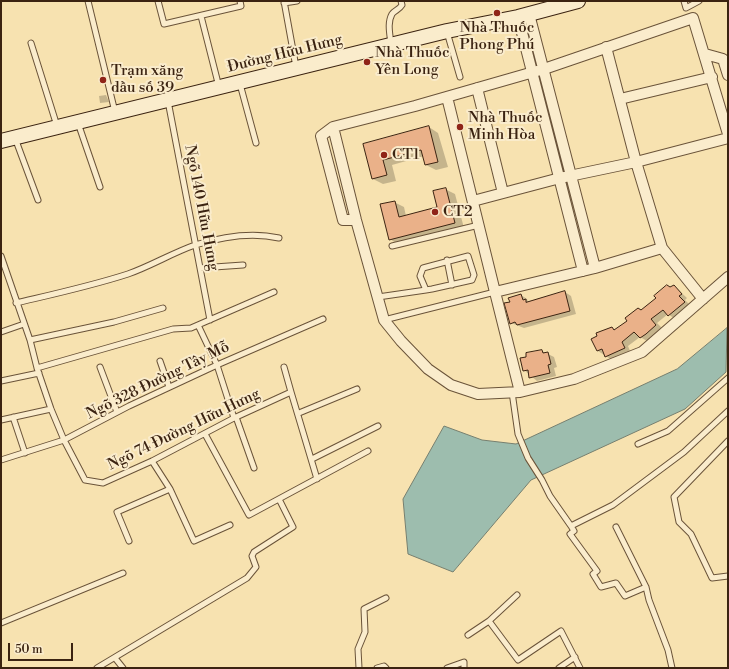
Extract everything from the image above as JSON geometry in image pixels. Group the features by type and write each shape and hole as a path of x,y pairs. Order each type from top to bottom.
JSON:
{"main road":[{"name":"Đường Hữu Hưng","path":"1,141 447,31 524,16 557,4 578,1"}],"street":[{"path":"524,16 544,69 595,268"},
{"path":"524,16 533,72 583,271"},
{"path":"356,220 343,220 321,136 333,127 447,97 544,69 693,18 728,134"},
{"path":"606,47 636,162 662,248 703,299"},
{"path":"705,54 723,59 728,75"},
{"path":"620,99 712,77"},
{"path":"477,88 503,193"},
{"path":"447,97 495,292 516,392"},
{"path":"333,127 356,220 384,320 428,369 451,385 478,394 516,392 574,379 642,352 728,277"},
{"path":"473,201 571,175 636,162 728,138"},
{"path":"495,292 595,268 662,248"}],"lane":[{"path":"88,1 115,112"},
{"path":"158,1 164,24 241,6 240,1"},
{"path":"296,68 284,2 297,1"},
{"path":"391,45 389,22 393,12 402,5 401,1"},
{"path":"684,1 686,8 699,1"},
{"path":"201,16 219,88"},
{"path":"447,31 460,77"},
{"path":"31,43 57,127"},
{"path":"239,83 256,143"},
{"name":"Ngõ 140 Hữu Hưng","path":"168,100 210,320"},
{"path":"78,122 100,187"},
{"path":"15,138 38,200"},
{"path":"334,188 347,184"},
{"path":"392,246 479,225"},
{"path":"16,303 101,282 148,267 195,245 233,237 265,235 280,238"},
{"name":"Ngõ 74 Đường Hữu Hưng","path":"1,256 30,340 38,371 51,409 64,440 85,480 104,482 152,461 235,418 291,392"},
{"path":"378,297 426,290 472,280 474,275 468,256 447,260 423,268 420,276 426,290"},
{"path":"447,260 452,285"},
{"path":"200,268 243,266"},
{"path":"1,381 173,329 191,328 274,292"},
{"path":"384,320 495,292"},
{"path":"30,340 114,322 163,308"},
{"name":"Ngõ 328 Đường Tây Mỗ","path":"1,460 64,440 169,387 323,319"},
{"path":"1,332 24,324"},
{"path":"198,325 217,365 254,468"},
{"path":"160,361 169,387"},
{"path":"100,367 117,412"},
{"path":"284,367 312,459 312,464 318,479"},
{"path":"638,444 668,430 728,378"},
{"path":"298,413 357,389"},
{"path":"516,392 518,434 528,458 550,496 574,531 570,534 597,571 593,574 601,587 616,582 625,596 646,587"},
{"path":"1,420 51,409"},
{"path":"571,526 613,505 684,452 728,412"},
{"path":"13,417 25,453"},
{"path":"312,459 378,426"},
{"path":"205,434 249,515 368,451"},
{"path":"728,441 674,497 678,522 691,534 712,578 728,576"},
{"path":"152,461 170,489 194,541 230,525"},
{"path":"129,541 117,512 170,489"},
{"path":"97,668 247,578 256,567 252,556 254,552 293,527 279,499"},
{"path":"616,527 646,587 649,600 668,650 672,668"},
{"path":"1,623 123,572"},
{"path":"468,635 489,621 517,596"},
{"path":"359,668 358,649 365,632 364,610 386,598"},
{"path":"489,621 518,660 561,631 580,668"},
{"path":"559,668 574,657"},
{"path":"115,658 123,668"},
{"path":"447,668 464,662 464,668"},
{"path":"377,668 384,666 386,668"}],"shaded area":[{"path":"727,328 726,372 685,409 531,480 453,572 408,554 403,499 444,426 482,440 516,444 677,369"}],"building":[{"name":"CT1","path":"429,126 438,162 425,165 421,150 383,160 387,175 372,179 363,144"},
{"name":"CT2","path":"446,188 455,223 389,240 380,204 395,201 399,217 437,207 433,191"},
{"path":"667,285 670,287 674,285 682,294 679,296 685,302 668,316 663,310 651,319 656,325 640,338 634,332 622,342 625,348 605,357 602,349 597,351 591,339 597,336 596,333 612,327 614,330 627,321 625,318 638,308 641,310 656,298 654,296"},
{"path":"565,291 570,311 517,325 515,322 510,324 504,303 510,302 508,298 521,294 523,300 526,299 526,302"},
{"path":"542,350 543,353 548,352 551,364 548,365 550,373 529,378 528,370 523,371 520,358 526,357 526,353"}],"place":[{"name":"Nhà Thuốc Phong Phú","path":"497,13"},
{"name":"Nhà Thuốc Yên Long","path":"367,62"},
{"name":"Trạm xăng dầu số 39","path":"103,80"},
{"name":"Nhà Thuốc Minh Hòa","path":"460,127"},
{"name":"CT1","path":"384,155"},
{"name":"CT2","path":"435,212"}]}
